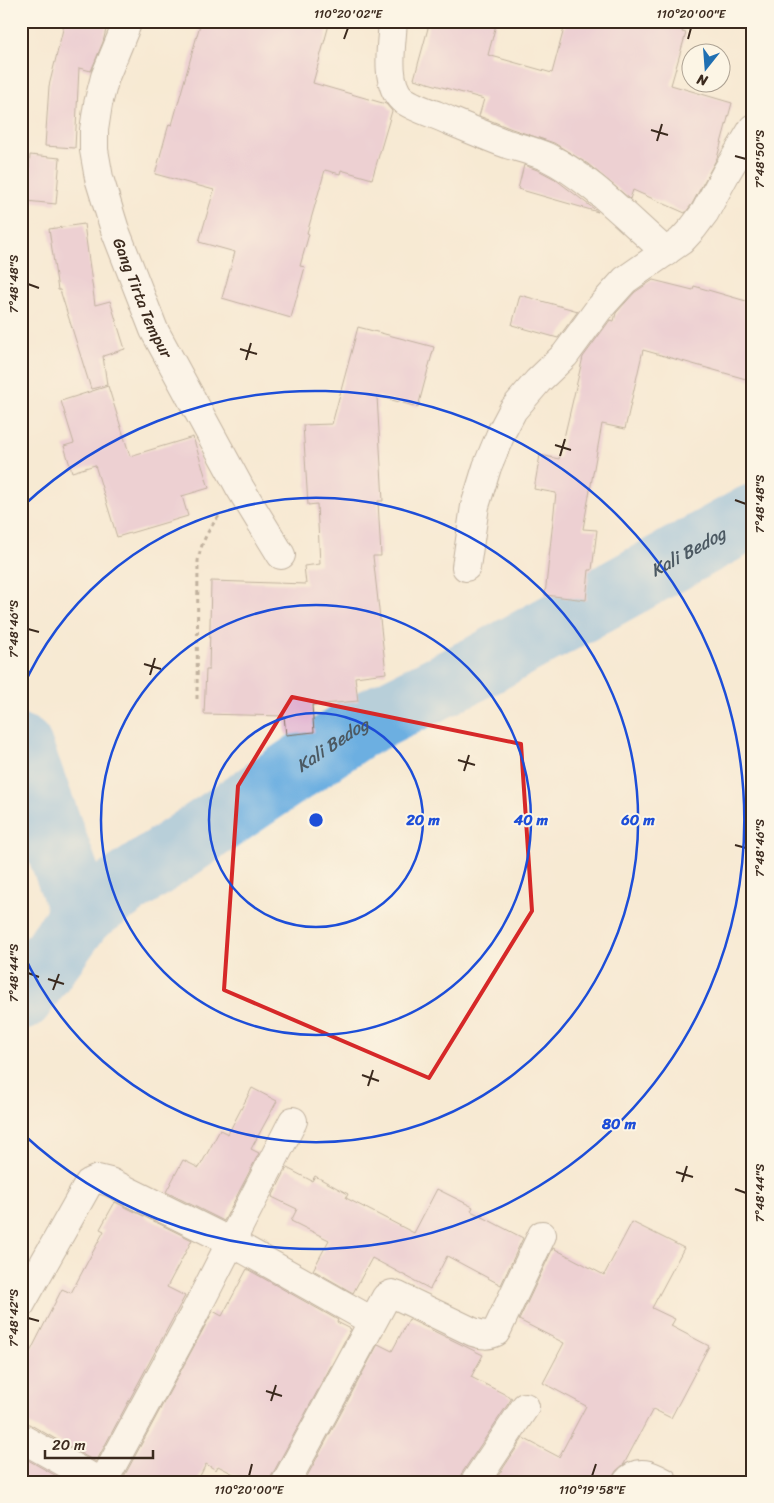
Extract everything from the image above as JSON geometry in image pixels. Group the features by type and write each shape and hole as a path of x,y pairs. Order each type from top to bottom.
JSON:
{"street":[{"name":"Gang Tirta Tempur","path":"128,21 105,77 98,104 94,130 94,150 99,178 115,230 154,330 240,488 281,554"},
{"path":"393,21 391,73 394,88 402,98 419,108 545,157 572,171 666,252"},
{"path":"466,567 475,506 487,467 502,431 514,410 538,381 565,356 598,310 625,280 681,241 705,212 753,128"},
{"path":"21,1438 101,1482 193,1316 293,1121"},
{"path":"21,1304 89,1183 94,1180 104,1180 231,1242 372,1321"},
{"path":"286,1482 386,1297 392,1294 474,1332 490,1335 496,1332 542,1235"},
{"path":"475,1482 526,1406"},
{"path":"627,1482 637,1474 650,1475 664,1482"}],"path":[{"path":"197,699 197,582 200,547 214,523 240,488"}],"highlighted area":[{"path":"292,697 521,744 532,911 429,1078 224,990 238,786"}],"building":[{"path":"65,21 108,21 103,42 91,71 79,68 75,148 45,146 49,86"},
{"path":"201,21 330,21 313,83 386,104 392,111 372,179 341,170 340,174 325,170 307,233 309,234 300,266 305,267 291,318 222,298 235,252 199,242 214,190 155,174 169,124 172,125"},
{"path":"430,21 497,21 488,55 552,73 566,21 685,21 682,32 686,33 671,85 682,88 682,92 695,92 732,103 717,158 692,204 685,213 633,190 630,199 588,164 554,143 479,116 484,99 414,79"},
{"path":"30,155 60,158 56,204 26,201"},
{"path":"524,165 555,179 598,212 518,189"},
{"path":"84,224 95,305 110,301 125,349 103,356 107,385 91,389 60,290 58,290 49,229"},
{"path":"653,280 693,290 694,286 753,303 753,381 643,350 625,429 602,424 583,529 597,530 592,570 589,570 586,600 545,595 556,493 534,489 540,455 559,459 583,357 610,320 614,321 616,313 635,292"},
{"path":"520,295 578,311 558,338 512,325"},
{"path":"358,327 434,347 418,407 377,396 383,501 378,501 381,556 373,556 386,673 355,677 358,701 312,705 314,732 286,735 284,716 204,714 206,670 209,670 211,581 306,584 304,566 320,564 317,504 308,505 303,425 332,424"},
{"path":"108,386 130,456 193,437 209,488 182,496 188,516 117,537 95,465 72,472 64,446 74,443 61,401"},
{"path":"252,1088 277,1101 251,1149 259,1153 224,1221 166,1192 183,1160 199,1168 220,1130 228,1134"},
{"path":"287,1168 312,1181 315,1176 348,1194 346,1198 414,1233 437,1189 473,1207 471,1211 523,1238 501,1285 447,1256 430,1289 372,1258 353,1293 313,1270 329,1240 291,1221 297,1209 272,1197"},
{"path":"115,1202 192,1240 167,1287 185,1296 96,1462 29,1424 21,1422 21,1370 62,1289 71,1293 104,1231 100,1229"},
{"path":"632,1222 684,1248 652,1308 675,1319 671,1326 709,1346 671,1418 653,1409 624,1464 616,1471 612,1478 612,1482 494,1482 523,1438 559,1457 586,1406 543,1383 564,1343 519,1320 553,1248 604,1275"},
{"path":"247,1269 351,1329 272,1475 270,1482 249,1482 218,1466 216,1470 206,1464 197,1482 121,1482 213,1311 222,1316"},
{"path":"409,1319 483,1355 471,1377 512,1398 462,1473 459,1482 304,1482 378,1344 392,1351"},
{"path":"21,1456 67,1482 21,1482"}],"waterway":[{"name":"Kali Bedog","path":"21,747 82,914 355,729 483,665 753,516"},
{"path":"21,999 82,914"}]}
